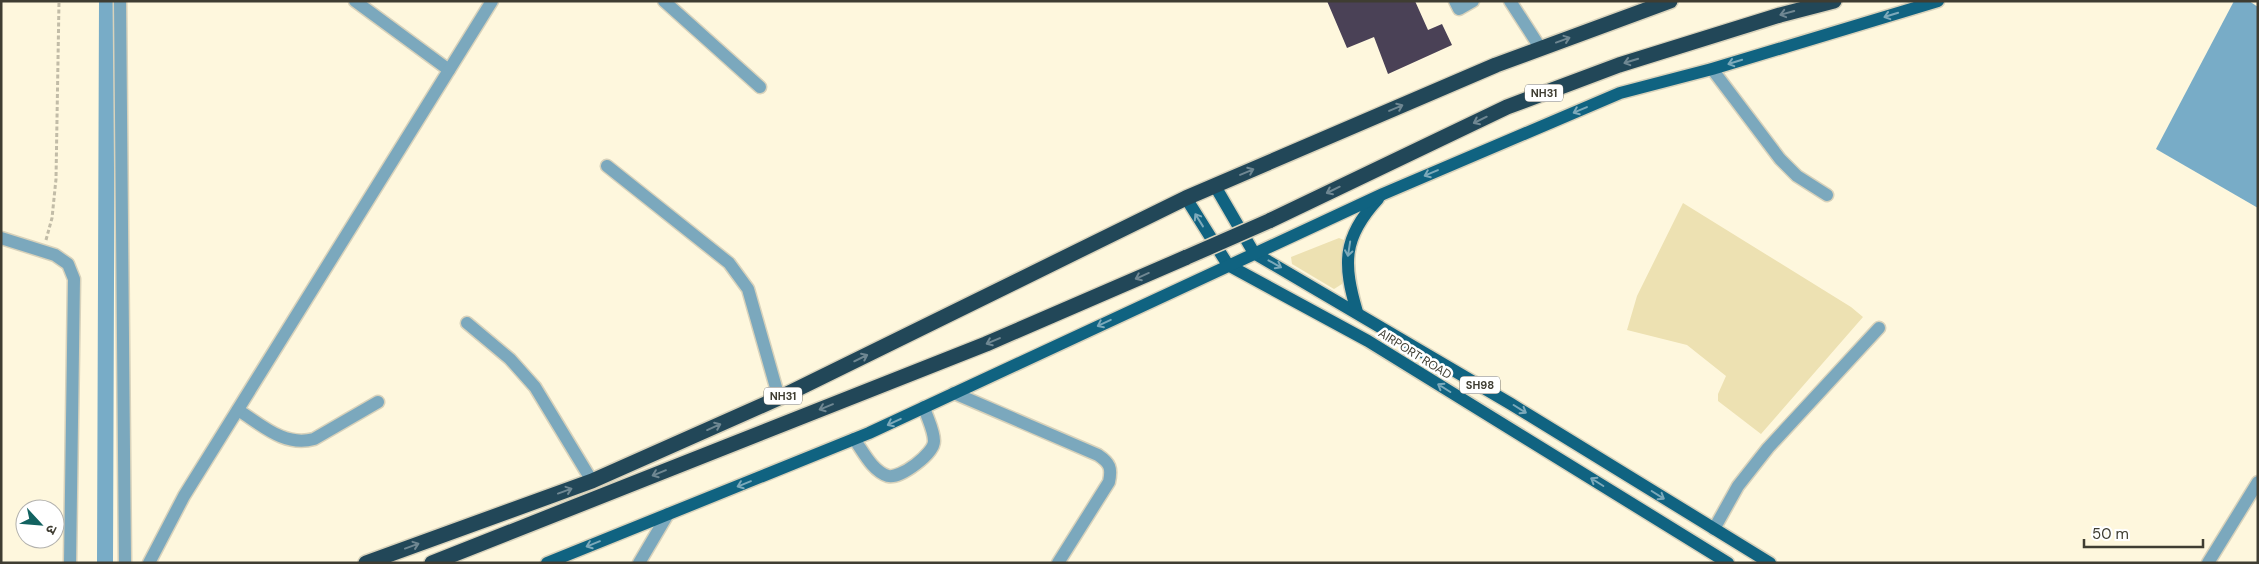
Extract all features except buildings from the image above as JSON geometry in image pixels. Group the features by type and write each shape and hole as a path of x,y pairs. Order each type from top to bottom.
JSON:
{"highway":[{"name":"NH31","path":"366,563 592,481 779,398 1186,198 1496,65 1670,1"},
{"name":"NH31","path":"432,563 986,344 1269,220 1507,107 1619,64 1780,15 1834,1"}],"main road":[{"path":"547,563 854,439 1383,194 1620,93 1712,69 1938,1"},
{"name":"SH98","path":"1215,186 1254,253 1512,404 1770,563"},
{"path":"1357,312 1351,290 1348,263 1349,245 1355,229 1364,214 1383,194"},
{"name":"AIRPORT ROAD","path":"1186,198 1228,265 1368,341 1728,563"}],"street":[{"path":"120,1 125,563"},
{"path":"355,1 449,70"},
{"path":"149,563 175,512 492,1"},
{"path":"664,1 760,87"},
{"path":"1455,1 1459,8 1473,1"},
{"path":"1510,1 1541,48"},
{"path":"1712,69 1780,159 1797,176 1827,195"},
{"path":"607,166 730,263 741,277 752,301 779,398"},
{"path":"1,238 55,255 68,264 74,279 70,563"},
{"path":"467,323 510,360 535,387 592,481"},
{"path":"1714,529 1738,486 1768,448 1879,328"},
{"path":"954,393 1098,455 1107,461 1112,469 1109,482 1058,563"},
{"path":"238,410 282,438 302,442 314,439 378,402"},
{"path":"854,439 871,464 881,473 889,476 900,473 925,458 933,447 934,439 924,408"},
{"path":"2208,563 2258,482"},
{"path":"639,563 668,514"}],"path":[{"path":"43,251 55,197 59,1"}],"shaded area":[{"path":"1683,203 1851,307 1863,317 1761,434 1718,401 1718,394 1726,376 1687,345 1627,330 1637,296"},
{"path":"1339,238 1344,240 1347,248 1342,284 1334,289 1292,264 1291,257"}],"water":[{"path":"2234,1 2249,1 2258,7 2258,208 2156,149"}],"waterway":[{"path":"105,563 107,1"}]}
